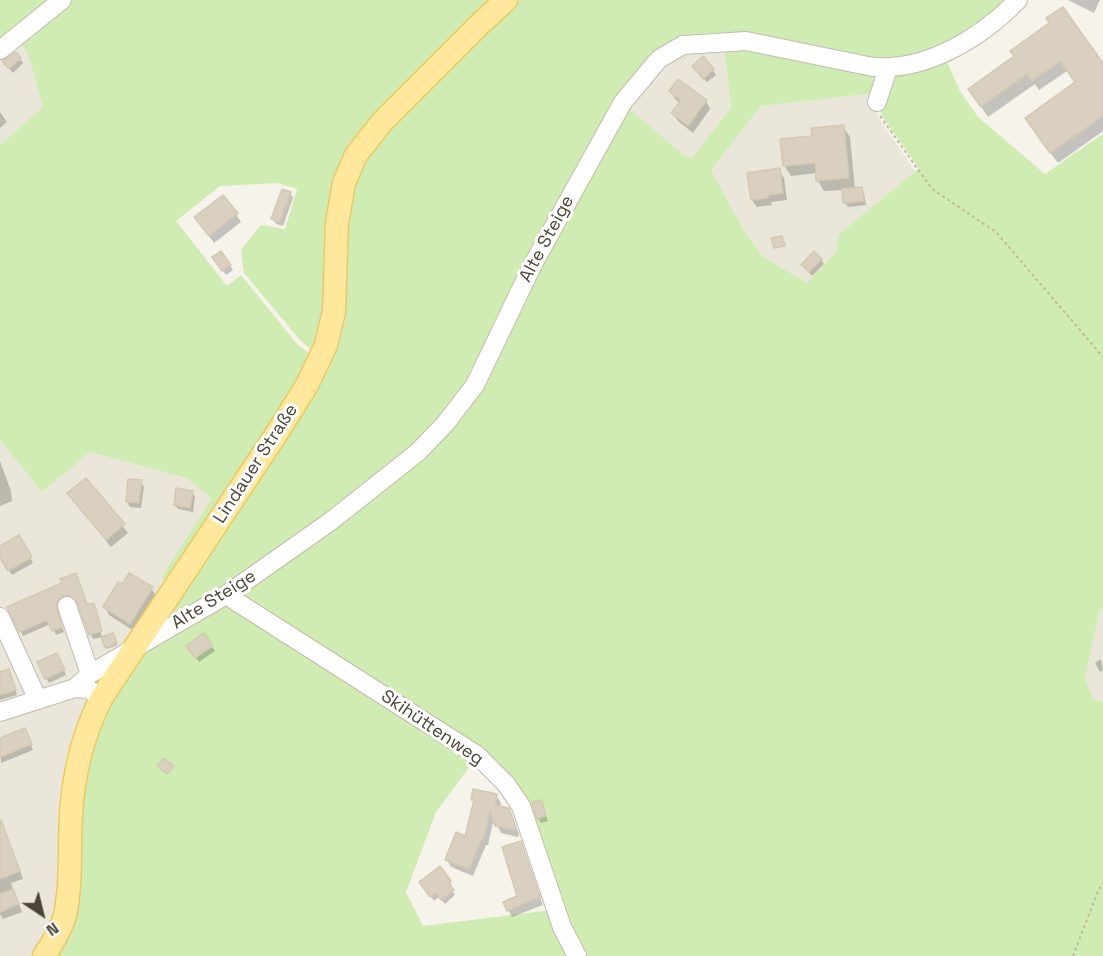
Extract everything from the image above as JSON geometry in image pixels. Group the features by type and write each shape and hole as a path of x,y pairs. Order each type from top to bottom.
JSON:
{"main road":[{"name":"Lindauer Straße","path":"44,956 55,940 65,916 71,812 77,768 90,721 102,697 307,386 326,345 334,311 337,223 344,183 356,155 383,121 506,0"}],"street":[{"path":"0,50 62,0"},
{"name":"Alte Steige","path":"75,688 90,674 226,595 331,521 418,452 445,424 476,385 533,264 623,102 659,58 683,45 746,41 888,68 926,60 960,46 1006,13 1018,0"},
{"path":"877,102 888,68"},
{"name":"Skihüttenweg","path":"226,595 477,755 506,784 521,806 562,927 577,956"},
{"path":"67,606 90,674"},
{"path":"0,617 38,700"},
{"path":"0,712 75,688 88,689 102,697"}],"path":[{"path":"877,102 880,118 932,189 996,232 1103,357"},
{"path":"1073,956 1103,883"}],"shaded area":[{"path":"18,39 28,54 43,107 0,145 0,53"},
{"path":"724,45 731,108 691,159 626,106 645,79 684,48"},
{"path":"876,93 875,104 879,119 915,171 839,234 836,252 807,283 762,256 743,229 711,170 761,106"},
{"path":"0,440 42,492 90,452 186,478 213,498 161,578 172,583 60,915 39,956 0,956"},
{"path":"1100,608 1103,609 1103,702 1093,699 1085,677"}],"green space":[{"path":"0,0 59,0 0,48"},
{"path":"66,0 498,0 350,154 316,354 300,340 244,273 241,250 261,225 285,229 297,189 277,183 220,186 176,221 227,286 241,275 297,344 314,357 172,583 161,578 212,498 186,478 90,452 42,492 0,440 0,145 43,107 28,54 18,39"},
{"path":"515,0 1013,0 959,44 888,64 747,38 657,56 472,384 443,423 329,519 152,635 314,389 344,224 362,156"},
{"path":"724,45 884,71 876,93 761,106 711,170 743,229 762,256 807,283 836,252 839,234 919,168 882,116 878,102 889,71 944,55 960,91 978,117 1045,174 1103,134 1103,609 1100,609 1085,677 1093,699 1103,702 1103,956 50,956 96,723 140,651 447,426 626,106 691,159 731,108","holes":["476,758 520,808 552,910 423,926 406,892 436,812"]}],"building":[{"path":"1063,7 1103,63 1103,116 1050,153 1025,118 1075,82 1060,61 1032,81 1027,74 981,107 968,89 1014,56 1010,51 1049,23 1046,18"},
{"path":"16,52 21,58 9,69 2,61"},
{"path":"703,56 714,69 703,79 692,66"},
{"path":"678,79 707,100 688,126 671,113 681,101 669,91"},
{"path":"844,125 849,178 816,181 815,163 783,166 780,139 812,136 811,128"},
{"path":"780,168 783,193 751,200 747,173"},
{"path":"862,187 864,201 843,203 842,189"},
{"path":"282,189 291,192 280,222 271,219"},
{"path":"223,195 238,213 209,236 194,217"},
{"path":"782,236 785,246 774,248 771,238"},
{"path":"221,251 231,265 222,271 212,257"},
{"path":"814,251 822,259 809,272 801,265"},
{"path":"86,478 125,524 106,540 67,493"},
{"path":"128,479 142,480 139,503 126,502"},
{"path":"176,488 193,491 190,508 174,505"},
{"path":"19,535 32,557 8,571 0,558 0,546"},
{"path":"76,573 87,604 94,603 102,631 89,635 77,602 69,595 63,596 56,603 62,627 52,631 47,620 19,632 7,607 62,583 60,579"},
{"path":"129,573 153,587 130,624 103,607 118,582 122,584"},
{"path":"113,633 117,643 105,648 101,637"},
{"path":"204,633 213,646 195,658 186,646"},
{"path":"57,653 65,670 45,679 37,662"},
{"path":"9,669 16,690 0,695 0,672"},
{"path":"25,728 32,744 0,757 0,738"},
{"path":"164,758 174,766 167,774 157,766"},
{"path":"473,789 497,794 495,805 509,808 515,825 514,830 495,826 490,811 484,838 482,838 469,869 445,860 456,832 465,836 474,800 471,800"},
{"path":"542,800 546,816 537,819 532,802"},
{"path":"0,821 20,871 0,879"},
{"path":"521,841 540,897 507,911 503,902 517,896 502,847"},
{"path":"440,866 451,881 448,883 454,890 441,900 436,893 430,897 419,882"},
{"path":"13,889 19,904 0,912 0,894"}]}
